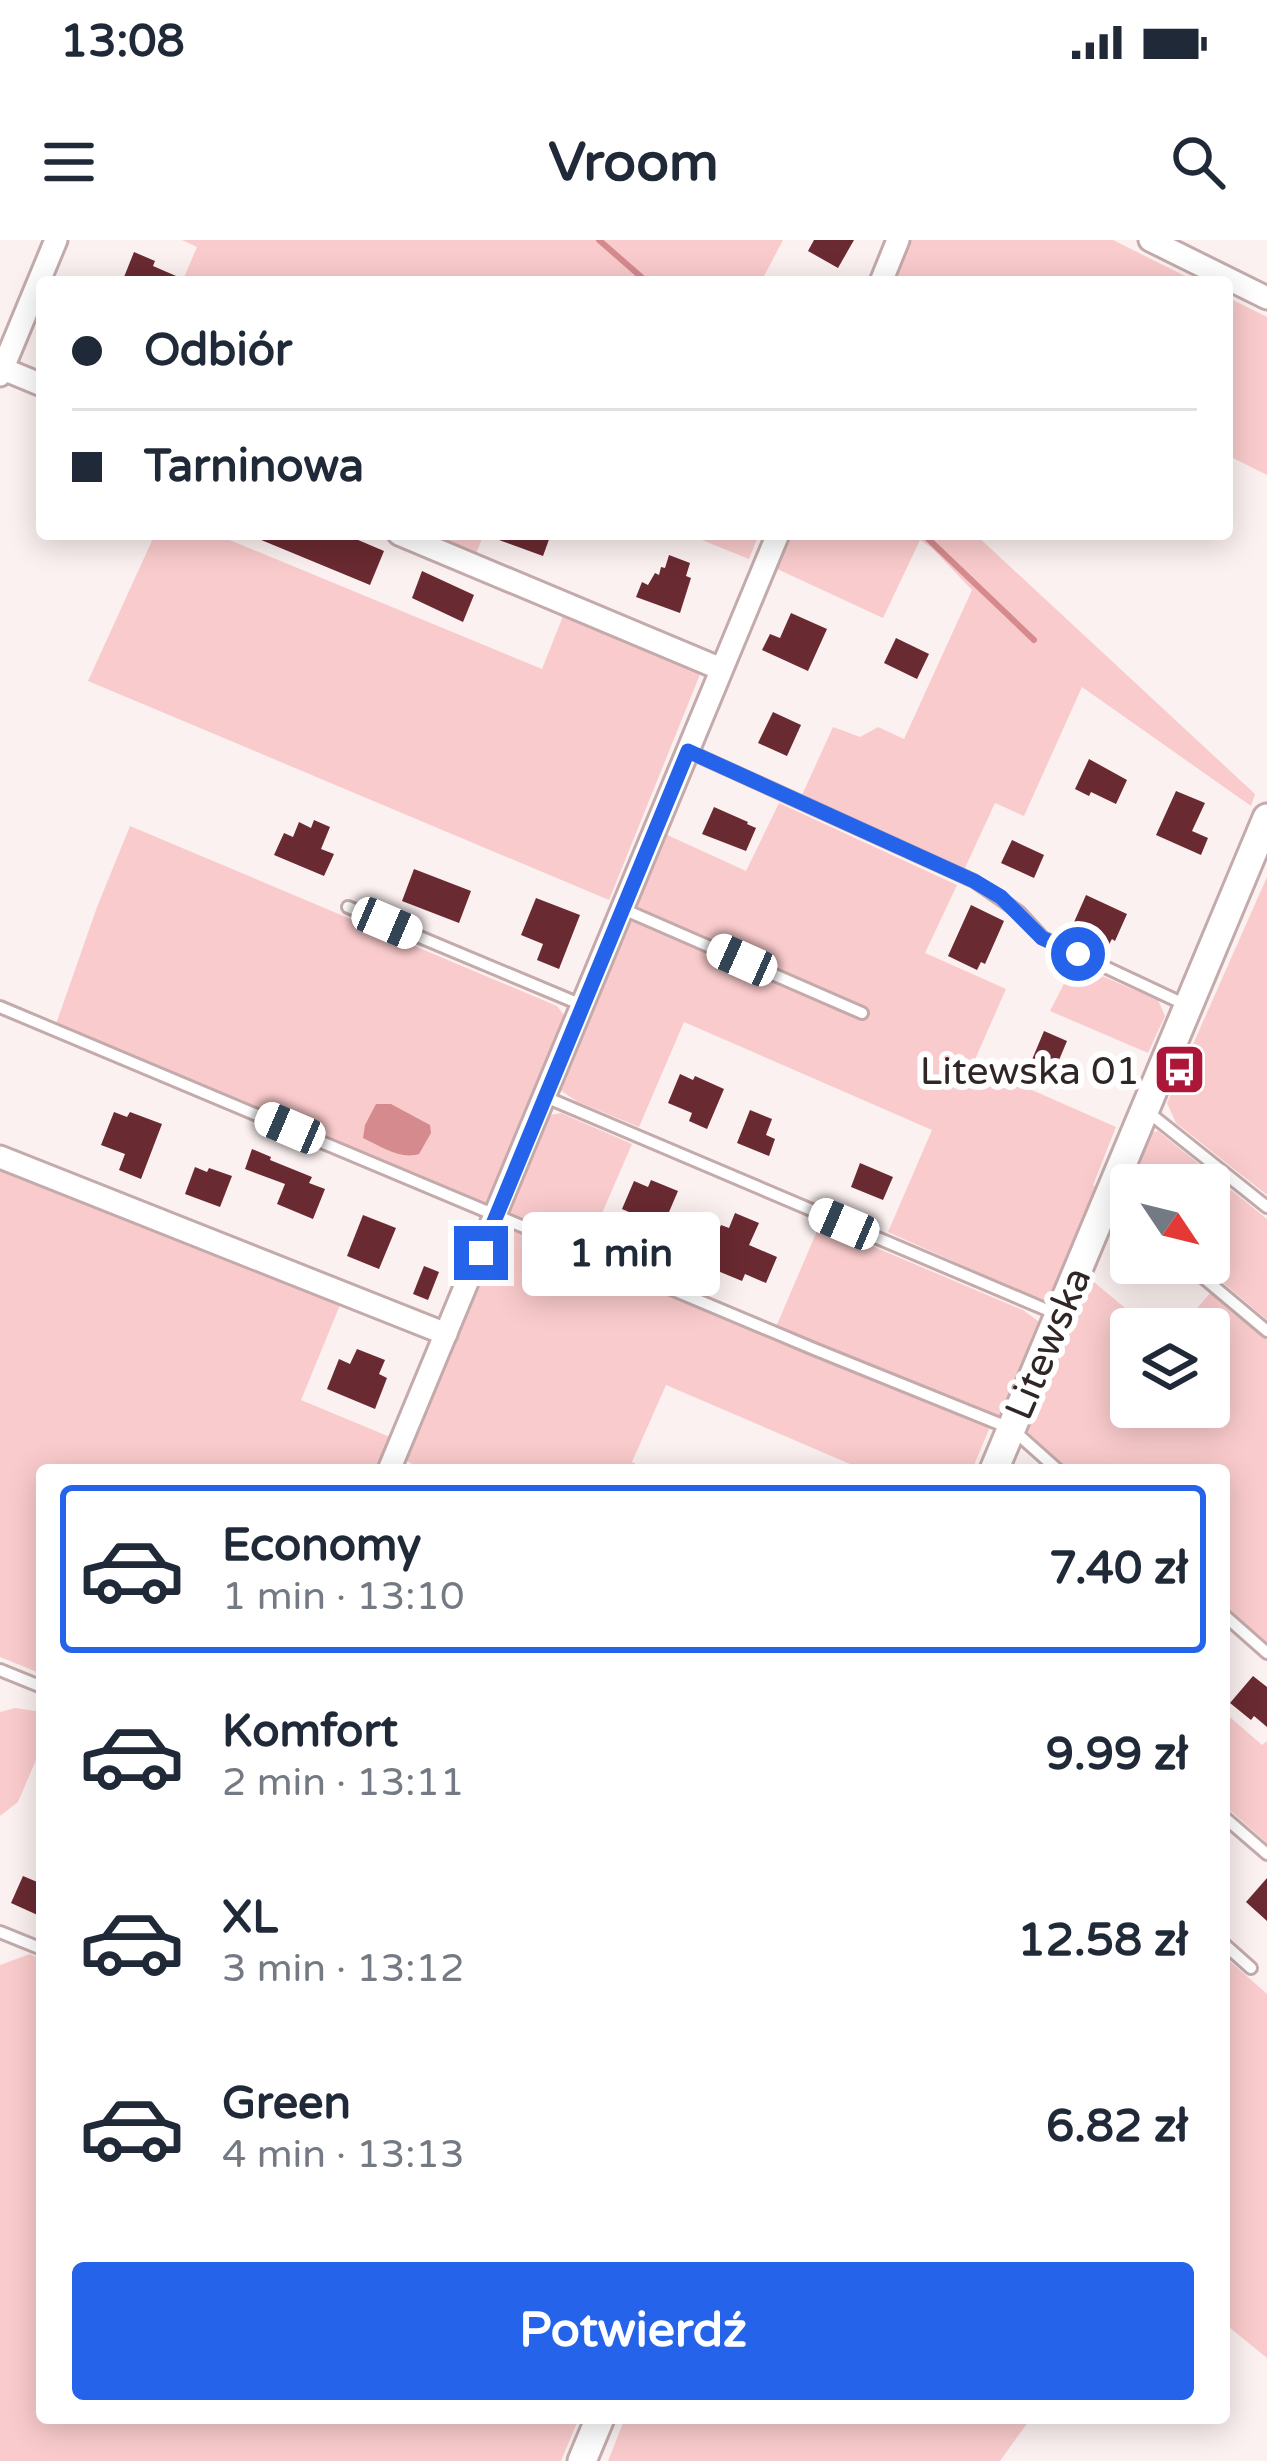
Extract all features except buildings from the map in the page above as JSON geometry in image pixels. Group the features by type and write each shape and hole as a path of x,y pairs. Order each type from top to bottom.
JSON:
{"street":[{"path":"41,276 56,240"},
{"path":"883,276 898,240"},
{"path":"1150,240 1223,276"},
{"path":"1233,281 1267,298"},
{"path":"36,288 1,372 36,383"},
{"path":"413,540 721,669"},
{"path":"393,1464 775,540"},
{"name":"Litewska","path":"997,1464 1267,818"},
{"path":"0,1157 446,1334"},
{"path":"582,2461 597,2424"}],"lane":[{"path":"688,751 974,881 1001,897 1042,938 1187,1005"},
{"path":"348,907 581,1005"},
{"path":"622,908 862,1012"},
{"path":"0,1007 1012,1429 1051,1464"},
{"path":"543,1096 1059,1315"},
{"path":"1144,1109 1267,1207"},
{"path":"1211,1284 1267,1331"},
{"path":"1230,1620 1267,1653"},
{"path":"0,1670 36,1685"},
{"path":"1230,1822 1267,1854"},
{"path":"0,1932 36,1947"},
{"path":"1230,1950 1251,1968"}],"shaded area":[{"path":"182,240 783,240 764,276 185,276 197,247"},
{"path":"907,240 1113,240 1185,276 892,276"},
{"path":"1233,300 1267,317 1267,475 1233,458"},
{"path":"152,540 230,540 542,669 565,611 390,540 482,540 475,556 701,672 609,900 88,681"},
{"path":"702,540 757,540 749,559"},
{"path":"788,540 920,540 883,618 775,568"},
{"path":"920,540 981,540 1255,794 1251,806 1082,687 1024,816 995,803 964,870 802,795 833,727 860,737 878,727 904,739 972,590"},
{"path":"779,803 957,885 925,953 1006,989 973,1064 1116,1127 1093,1185 1099,1189 1053,1299 1045,1301 1015,1289 888,1232 932,1130 684,1022 639,1127 560,1090 663,833 746,871"},
{"path":"130,826 557,1006 567,1019 494,1201 487,1205 56,1024"},
{"path":"1267,877 1267,1195 1176,1123 1167,1103"},
{"path":"1074,964 1158,1000 1165,1016 1148,1053 1050,1011"},
{"path":"376,1104 391,1104 430,1125 431,1133 419,1154 398,1154 363,1138"},
{"path":"561,1113 632,1144 587,1248 504,1212 542,1121"},
{"path":"1158,1131 1199,1164 1136,1164 1147,1134"},
{"path":"0,1164 340,1305 301,1400 390,1437 396,1435 384,1464 36,1464 36,1672 0,1657"},
{"path":"1230,1189 1267,1219 1267,1320 1225,1284 1230,1284"},
{"path":"499,1222 990,1427 975,1464 850,1464 666,1385 632,1462 636,1464 412,1464 403,1459"},
{"path":"820,1224 1023,1310 1038,1321 1041,1328 1007,1412 994,1417 776,1327"},
{"path":"1088,1277 1125,1308 1110,1308 1110,1428 1230,1428 1230,1308 1267,1340 1267,1645 1230,1612 1230,1464 1061,1464 1031,1438 1026,1427"},
{"path":"1211,1292 1230,1308 1197,1308"},
{"path":"15,1708 36,1711 36,1760 18,1802 0,1816 0,1712"},
{"path":"1230,1717 1262,1745 1267,1741 1267,1843 1230,1810"},
{"path":"30,1954 36,1957 36,2424 576,2424 561,2461 0,2461 0,1965"},
{"path":"1230,1961 1267,1994 1267,2358 1230,2328"},
{"path":"623,2424 1027,2424 1000,2461 608,2461"}],"waterway":[{"path":"599,240 640,276"},
{"path":"929,540 1034,640"}],"place":[{"name":"Litewska 01","path":"1179,1070"}],"route":[{"path":"481,1253 688,751 974,881 1019,912 1042,938 1078,954"}]}
